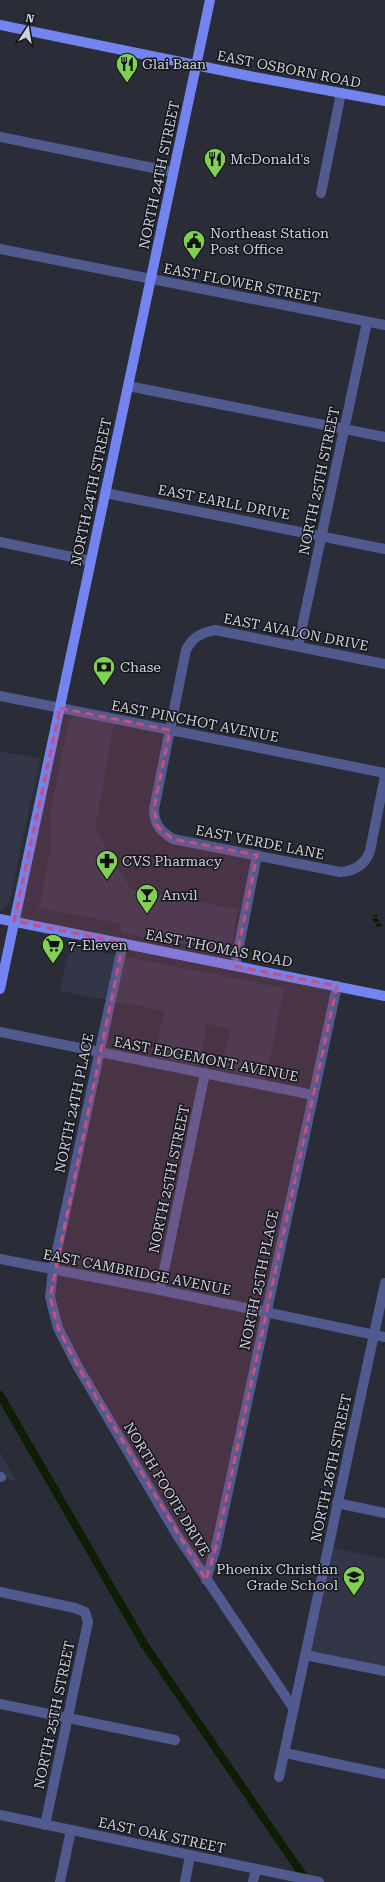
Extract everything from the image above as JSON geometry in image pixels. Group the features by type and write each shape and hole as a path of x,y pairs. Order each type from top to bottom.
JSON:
{"main road":[{"name":"NORTH 24TH STREET","path":"0,989 210,0"},
{"name":"EAST OSBORN ROAD","path":"0,25 196,65 385,101"},
{"name":"EAST THOMAS ROAD","path":"0,919 385,996"}],"street":[{"path":"321,192 341,93"},
{"path":"0,137 174,172"},
{"name":"EAST FLOWER STREET","path":"0,249 385,325"},
{"name":"NORTH 25TH STREET","path":"298,646 367,322"},
{"path":"128,386 385,437"},
{"name":"EAST EARLL DRIVE","path":"105,494 385,549"},
{"path":"0,542 91,561"},
{"name":"EAST AVALON DRIVE","path":"170,730 186,650 195,637 201,633 214,630 385,664"},
{"name":"EAST PINCHOT AVENUE","path":"0,696 385,773"},
{"name":"EAST VERDE LANE","path":"170,730 154,809 154,818 158,827 172,838 340,872 348,872 360,866 366,860 370,851 385,776"},
{"path":"235,966 257,855"},
{"name":"NORTH 24TH PLACE","path":"53,1269 123,943"},
{"name":"NORTH 25TH PLACE","path":"206,1580 216,1547 337,986"},
{"name":"EAST EDGEMONT AVENUE","path":"0,1032 313,1095"},
{"name":"NORTH 25TH STREET","path":"160,1290 205,1073"},
{"name":"EAST CAMBRIDGE AVENUE","path":"0,1259 160,1290 385,1337"},
{"name":"NORTH FOOTE DRIVE","path":"53,1269 50,1297 58,1328 78,1367 177,1535 294,1709"},
{"name":"NORTH 26TH STREET","path":"279,1777 385,1283"},
{"path":"338,1503 385,1513"},
{"name":"NORTH 25TH STREET","path":"0,1592 75,1608 85,1612 88,1622 45,1825"},
{"path":"305,1655 385,1671"},
{"path":"0,1704 175,1740"},
{"path":"284,1753 385,1774"},
{"name":"EAST OAK STREET","path":"0,1815 319,1882"},
{"path":"60,1882 71,1830"},
{"path":"185,1882 190,1856"},
{"path":"253,1882 256,1869"}],"highlighted area":[{"path":"60,708 170,730 154,809 158,827 173,839 257,855 235,966 337,986 216,1547 206,1580 78,1367 58,1328 50,1297 123,943 14,921"}],"shaded area":[{"path":"74,716 114,724 95,829 131,889 238,909 231,949 227,952 122,933 119,923 39,908 50,852 50,816 69,721"},
{"path":"0,751 40,759 9,904 0,911"},
{"path":"376,914 382,925 378,928 371,917"},
{"path":"70,946 284,988 266,1080 222,1070 230,1029 207,1024 199,1066 154,1057 164,1011 60,991"},
{"path":"0,1452 8,1467 16,1481 0,1477"},
{"name":"Phoenix Christian Grade School","path":"333,1548 385,1559 385,1666 310,1651"}],"waterway":[{"path":"0,1395 144,1644 307,1881"}],"place":[{"name":"Glai Baan","path":"127,84"},
{"name":"McDonald's","path":"215,178"},
{"name":"Northeast Station Post Office","path":"194,260"},
{"name":"Chase","path":"104,686"},
{"name":"CVS Pharmacy","path":"107,880"},
{"name":"Anvil","path":"147,914"},
{"name":"7-Eleven","path":"53,964"},
{"name":"Phoenix Christian Grade School","path":"354,1596"}]}
